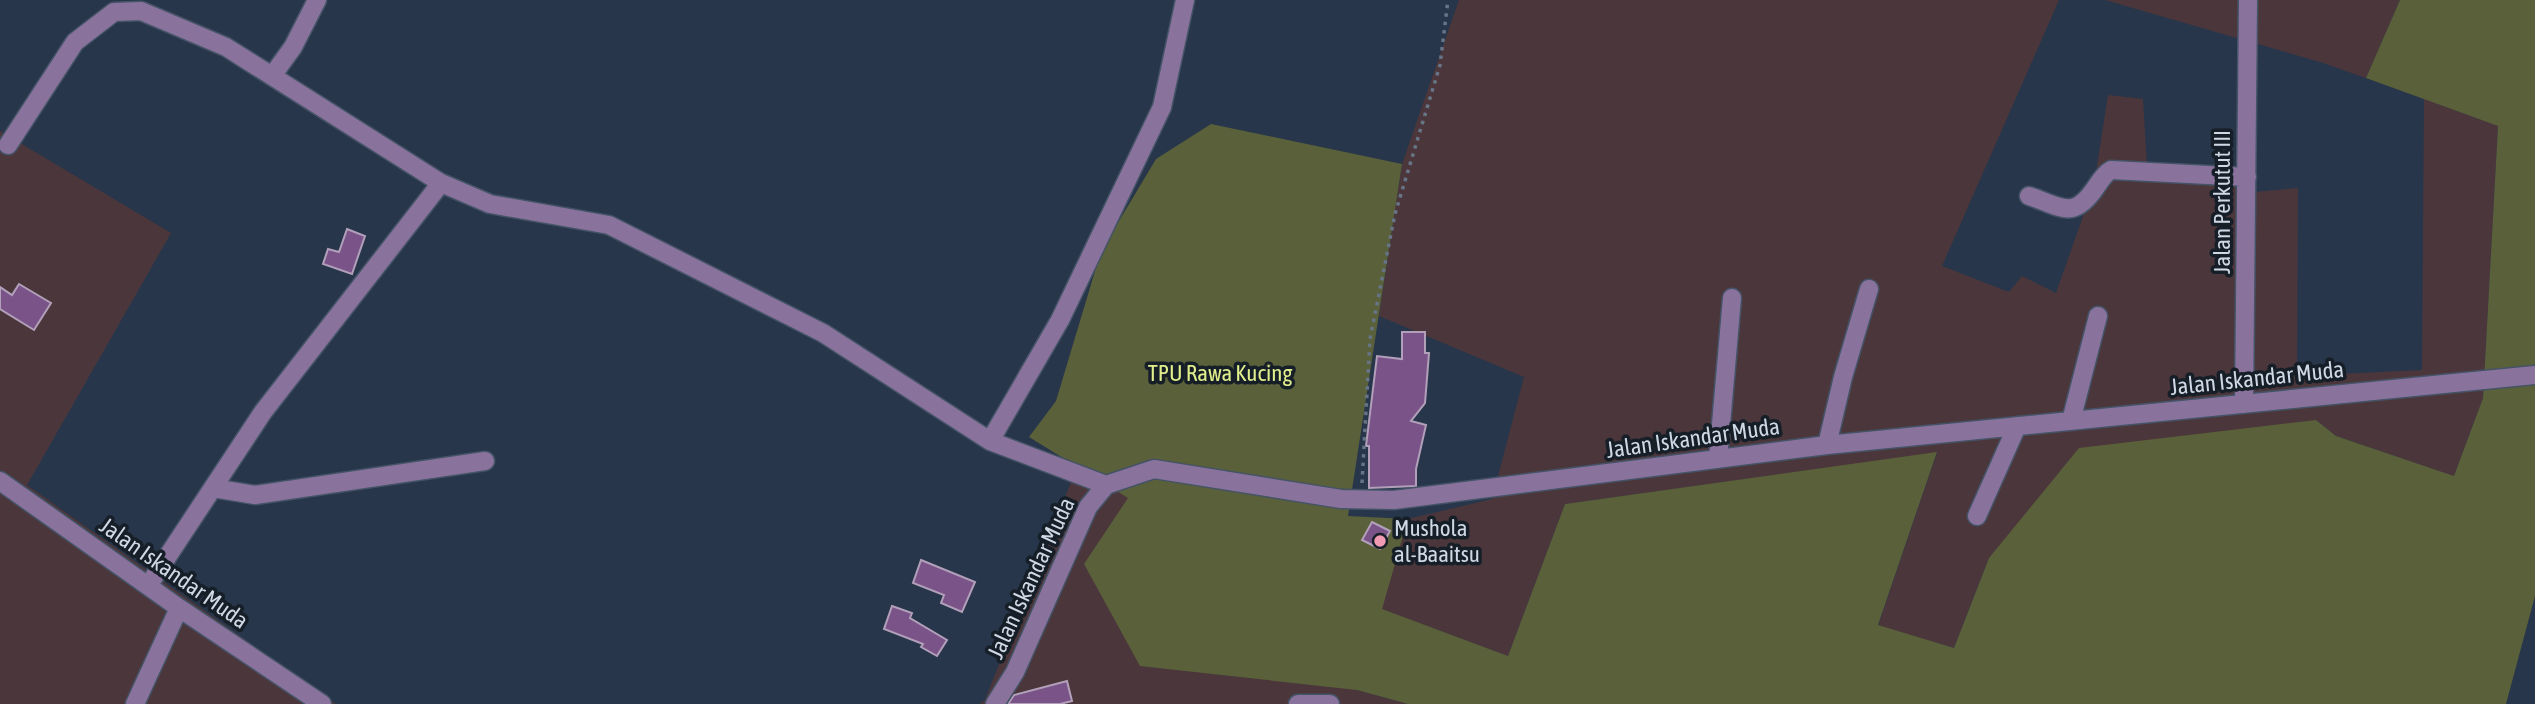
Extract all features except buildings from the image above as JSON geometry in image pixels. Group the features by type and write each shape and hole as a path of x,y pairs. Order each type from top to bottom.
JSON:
{"street":[{"path":"272,76 293,47 317,0"},
{"path":"990,441 1060,320 1162,107 1185,0"},
{"name":"Jalan Perkutut III","path":"2244,404 2248,0"},
{"path":"8,145 75,42 114,12 141,11 226,47 441,183 490,204 609,225 823,333 990,441 1106,485"},
{"path":"2029,195 2073,209 2084,205 2105,173 2111,170 2246,177"},
{"path":"148,586 263,412 441,183"},
{"path":"1828,445 1843,377 1869,289"},
{"path":"1718,459 1732,298"},
{"path":"2071,421 2098,316"},
{"name":"Jalan Iskandar Muda","path":"995,704 1015,672 1088,507 1106,485 1154,469 1360,499 1394,500 1451,495 1828,445 2535,375"},
{"path":"1977,516 2017,426"},
{"path":"213,488 255,495 485,461"},
{"name":"Jalan Iskandar Muda","path":"0,481 179,608 322,704"},
{"path":"135,704 179,608"},
{"path":"1298,704 1330,704"}],"path":[{"path":"1360,499 1370,339 1395,214 1440,65 1448,0"}],"shaded area":[{"path":"1459,0 2059,0 1942,266 2009,292 2022,276 2056,293 2094,185 2108,95 2143,99 2147,165 2249,172 2254,192 2298,188 2297,376 2422,370 2424,99 2498,126 2483,398 2454,476 2336,436 2316,420 1989,558 1954,648 1878,626 1937,453 1565,504 1508,656 1381,609 1408,519 1492,499 1524,377 1379,316 1402,164"},
{"path":"2105,0 2400,0 2366,78 2320,62"},
{"path":"0,131 171,233 27,485 336,704 0,704"},
{"path":"1077,467 1129,498 1357,690 1408,704 979,704 985,700"}],"green space":[{"name":"TPU Rawa Kucing","path":"2400,0 2535,0 2535,596 2506,704 1408,704 1357,690 1140,666 1084,564 1128,498 1029,437 1056,401 1101,251 1156,159 1211,124 1402,164 1348,516 1408,519 1382,609 1508,656 1565,504 1937,452 1878,625 1954,648 1989,558 2079,448 2316,420 2336,436 2454,476 2483,398 2498,126 2366,78"}],"place":[{"name":"Mushola al-Baaitsu","path":"1380,541"}]}
